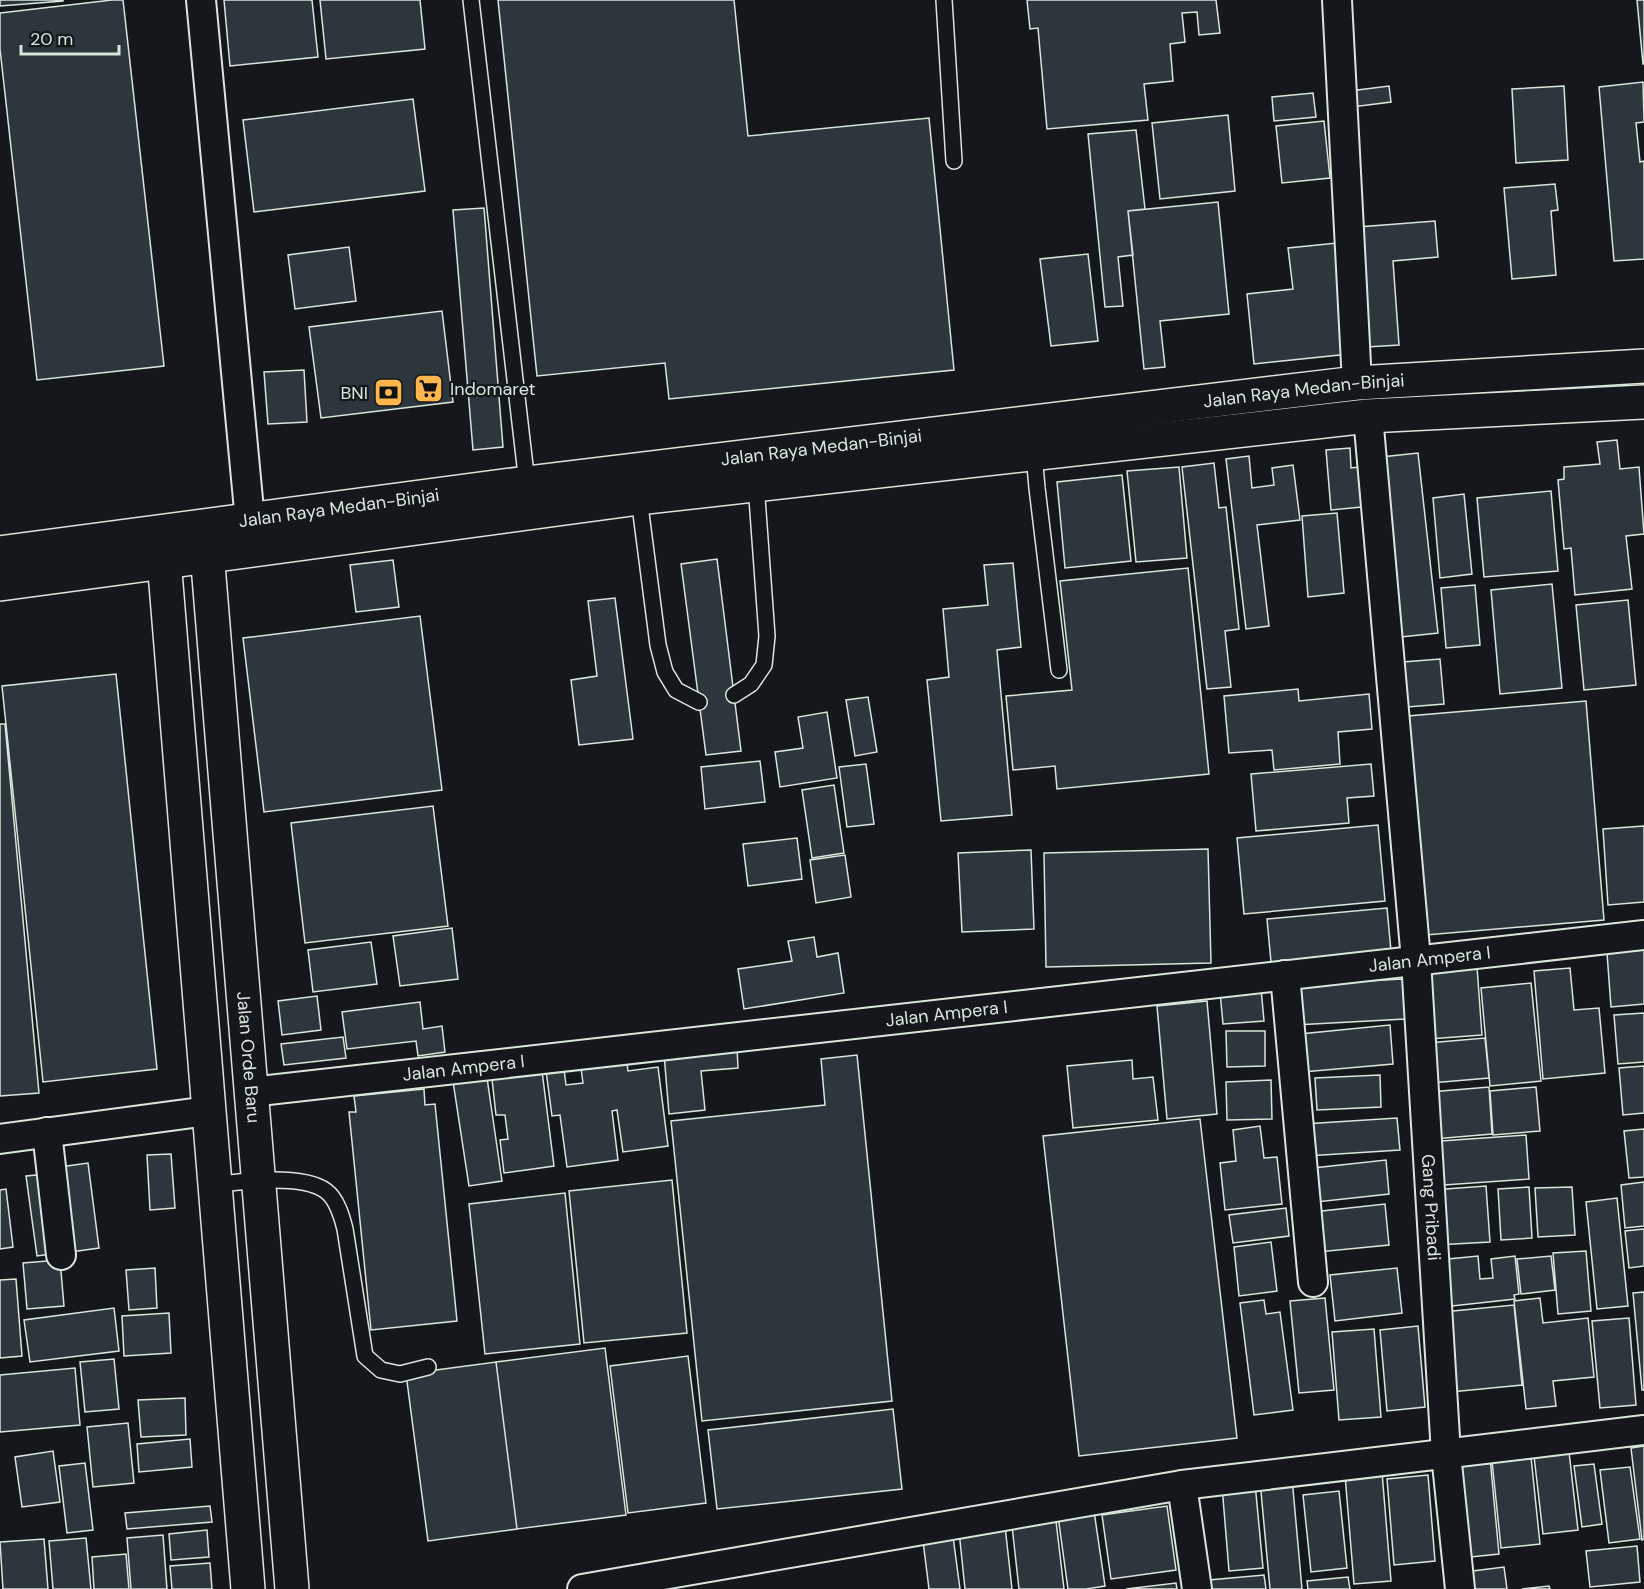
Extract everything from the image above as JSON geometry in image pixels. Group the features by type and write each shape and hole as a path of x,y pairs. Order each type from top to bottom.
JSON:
{"main road":[{"name":"Jalan Raya Medan-Binjai","path":"251,535 527,483 1357,383 1644,366"},
{"name":"Jalan Raya Medan-Binjai","path":"0,584 163,547 251,535 639,498 1368,416 1644,402"},
{"name":"Jalan Orde Baru","path":"206,541 292,1589"},
{"name":"Jalan Raya Medan-Binjai","path":"0,553 163,547"},
{"path":"163,547 248,1589"}],"street":[{"path":"201,0 251,535"},
{"path":"1338,0 1357,383"},
{"name":"Gang Pribadi","path":"1368,416 1416,960 1446,1454 1460,1589"},
{"name":"Jalan Ampera I","path":"251,1092 1644,935"},
{"path":"1285,975 1313,1282"},
{"path":"0,1139 208,1111"},
{"path":"47,1132 61,1255"},
{"path":"582,1589 1182,1485 1644,1430"},
{"path":"1182,1485 1197,1589"}],"lane":[{"path":"471,0 527,483"},
{"path":"944,0 954,160"},
{"path":"1035,454 1059,670"},
{"path":"734,695 752,684 764,665 767,636 756,484"},
{"path":"639,498 658,645 665,672 676,690 699,702"},
{"path":"214,1185 258,1179 308,1183 327,1191 340,1211 345,1229 365,1356 381,1370 400,1374 428,1367"}],"building":[{"path":"0,0 63,0 63,1 0,6"},
{"path":"123,0 164,366 37,380 0,49 0,13"},
{"path":"224,0 312,0 318,57 230,66"},
{"path":"320,0 420,0 425,49 326,59"},
{"path":"498,0 734,0 748,136 929,118 954,370 669,399 665,363 537,376"},
{"path":"1027,0 1216,0 1220,33 1199,35 1197,12 1182,13 1185,42 1170,44 1173,81 1144,84 1148,120 1047,129 1038,28 1030,29"},
{"path":"1637,0 1644,0 1644,64 1643,64"},
{"path":"1643,82 1644,122 1636,123 1640,162 1644,161 1644,259 1614,261 1599,87"},
{"path":"1389,86 1391,102 1352,107 1350,91"},
{"path":"1564,86 1568,160 1516,163 1512,89"},
{"path":"1313,93 1316,117 1274,121 1272,97"},
{"path":"413,99 425,191 254,212 243,120"},
{"path":"1228,115 1235,191 1160,199 1152,123"},
{"path":"1324,121 1330,178 1282,183 1276,126"},
{"path":"1136,130 1145,209 1128,211 1133,255 1118,257 1123,306 1105,307 1088,134"},
{"path":"1555,184 1558,210 1551,211 1556,275 1512,279 1504,188"},
{"path":"1218,202 1229,314 1160,321 1165,367 1144,369 1128,211"},
{"path":"484,208 503,447 473,450 453,210"},
{"path":"1435,221 1438,257 1393,261 1399,345 1367,347 1358,227"},
{"path":"1337,243 1349,354 1254,364 1247,294 1293,289 1288,248"},
{"path":"349,247 356,301 295,309 288,255"},
{"path":"1088,254 1098,341 1051,346 1040,259"},
{"path":"442,311 453,402 321,418 309,327"},
{"path":"304,370 307,422 268,424 264,372"},
{"path":"1617,440 1620,469 1639,467 1644,534 1626,536 1632,589 1575,595 1571,548 1564,549 1558,480 1564,479 1564,467 1600,464 1597,442"},
{"path":"1350,448 1351,468 1368,466 1372,506 1331,510 1326,450"},
{"path":"1418,453 1438,633 1401,637 1381,457"},
{"path":"1249,456 1252,488 1274,485 1272,468 1293,465 1300,520 1257,525 1269,626 1246,629 1226,459"},
{"path":"1214,463 1219,508 1226,507 1239,629 1225,631 1231,687 1207,689 1182,467"},
{"path":"1179,467 1187,558 1136,562 1127,471"},
{"path":"1122,475 1131,561 1065,568 1057,482"},
{"path":"1551,491 1558,571 1484,577 1477,498"},
{"path":"1464,494 1472,574 1440,578 1433,498"},
{"path":"1337,513 1344,593 1308,597 1302,516"},
{"path":"717,559 741,751 706,755 681,564"},
{"path":"393,560 399,607 356,612 350,565"},
{"path":"1013,563 1021,647 997,650 1012,815 941,821 927,680 949,677 943,609 988,605 984,565"},
{"path":"1188,568 1209,774 1057,789 1055,766 1013,770 1006,696 1072,690 1060,581"},
{"path":"1552,584 1562,688 1500,694 1491,590"},
{"path":"1475,585 1480,645 1446,648 1441,588"},
{"path":"615,598 633,739 579,745 571,680 597,676 588,601"},
{"path":"1628,600 1636,685 1584,690 1576,605"},
{"path":"420,616 442,790 264,812 243,638"},
{"path":"1440,659 1444,704 1407,707 1403,662"},
{"path":"116,674 157,1069 43,1082 2,686"},
{"path":"1298,689 1299,701 1369,694 1372,729 1338,732 1340,764 1274,770 1272,750 1229,753 1224,696"},
{"path":"868,697 877,752 855,756 846,700"},
{"path":"1586,701 1604,920 1414,936 1396,717"},
{"path":"827,712 837,778 780,787 775,752 803,748 798,717"},
{"path":"0,724 5,724 39,1093 0,1096"},
{"path":"760,761 765,802 705,809 701,767"},
{"path":"866,764 874,824 847,827 839,767"},
{"path":"1371,764 1374,796 1347,798 1349,823 1256,831 1251,774"},
{"path":"834,785 844,853 812,858 802,790"},
{"path":"433,806 448,926 305,943 291,823"},
{"path":"1378,825 1385,901 1244,914 1237,838"},
{"path":"1644,826 1644,902 1608,905 1603,829"},
{"path":"797,838 802,879 748,886 743,844"},
{"path":"1208,849 1211,963 1046,967 1044,853"},
{"path":"1031,850 1034,929 962,932 958,853"},
{"path":"845,855 851,897 816,903 810,860"},
{"path":"1387,908 1391,951 1271,962 1267,919"},
{"path":"452,928 458,979 400,986 393,936"},
{"path":"814,937 817,957 838,953 844,993 744,1009 738,969 792,961 788,941"},
{"path":"371,942 377,984 313,992 308,950"},
{"path":"1644,950 1644,1004 1611,1007 1607,953"},
{"path":"1477,967 1482,1035 1429,1039 1424,971"},
{"path":"1570,968 1574,1010 1599,1008 1605,1073 1543,1079 1534,971"},
{"path":"1403,979 1405,1019 1295,1025 1293,985"},
{"path":"1531,983 1541,1081 1490,1086 1481,988"},
{"path":"1261,988 1264,1021 1223,1024 1220,992"},
{"path":"317,996 321,1030 282,1035 278,1001"},
{"path":"1207,1001 1217,1114 1167,1119 1157,1006"},
{"path":"420,1002 423,1029 442,1026 445,1052 418,1056 416,1041 347,1049 342,1012"},
{"path":"1644,1013 1644,1062 1618,1064 1614,1015"},
{"path":"1390,1025 1393,1064 1303,1072 1300,1034"},
{"path":"1226,1031 1265,1031 1265,1066 1227,1067"},
{"path":"343,1037 346,1058 284,1065 281,1044"},
{"path":"1485,1038 1489,1078 1431,1083 1428,1043"},
{"path":"737,1047 738,1068 701,1071 705,1110 669,1114 664,1054"},
{"path":"626,1055 628,1071 658,1067 668,1146 623,1152 617,1110 612,1111 618,1160 567,1167 560,1115 552,1116 545,1063 563,1061 566,1085 583,1083 580,1061"},
{"path":"857,1055 892,1401 702,1421 671,1121 825,1105 821,1059"},
{"path":"1132,1060 1133,1079 1153,1077 1158,1120 1073,1128 1067,1066"},
{"path":"541,1063 554,1166 504,1173 500,1140 508,1139 505,1115 496,1115 491,1070"},
{"path":"1644,1066 1644,1113 1623,1115 1619,1068"},
{"path":"486,1071 502,1181 469,1186 452,1075"},
{"path":"1380,1075 1381,1107 1317,1110 1315,1078"},
{"path":"1271,1080 1272,1119 1227,1120 1226,1082"},
{"path":"1489,1087 1492,1134 1434,1139 1430,1092"},
{"path":"1536,1087 1540,1131 1493,1135 1490,1091"},
{"path":"424,1089 425,1105 435,1104 457,1321 371,1330 349,1112 356,1112 354,1096"},
{"path":"1397,1118 1400,1150 1307,1156 1304,1124"},
{"path":"1200,1119 1237,1438 1079,1456 1043,1136"},
{"path":"1260,1126 1264,1158 1277,1157 1282,1204 1225,1210 1220,1163 1236,1161 1233,1130"},
{"path":"1644,1129 1644,1177 1629,1178 1624,1131"},
{"path":"1526,1135 1529,1179 1444,1185 1441,1141"},
{"path":"171,1154 175,1208 150,1210 147,1155"},
{"path":"1386,1160 1389,1194 1307,1203 1304,1169"},
{"path":"88,1163 99,1248 64,1253 53,1168"},
{"path":"48,1174 58,1253 37,1256 26,1176"},
{"path":"672,1180 687,1333 584,1343 569,1191"},
{"path":"1644,1182 1644,1226 1625,1228 1621,1185"},
{"path":"1486,1186 1490,1242 1436,1245 1432,1190"},
{"path":"1529,1187 1532,1238 1501,1240 1498,1189"},
{"path":"1572,1187 1575,1235 1538,1237 1535,1188"},
{"path":"6,1189 13,1247 0,1249 0,1190"},
{"path":"565,1193 580,1344 485,1354 469,1204"},
{"path":"1617,1198 1628,1306 1597,1309 1586,1202"},
{"path":"1385,1204 1389,1245 1318,1252 1313,1212"},
{"path":"1286,1208 1289,1236 1233,1243 1229,1215"},
{"path":"1644,1229 1644,1266 1629,1268 1625,1231"},
{"path":"1271,1242 1277,1291 1239,1296 1234,1247"},
{"path":"1586,1251 1591,1311 1558,1314 1553,1253"},
{"path":"1478,1256 1480,1279 1493,1278 1491,1259 1515,1256 1519,1294 1514,1295 1515,1299 1443,1307 1438,1260"},
{"path":"1551,1256 1555,1290 1521,1294 1517,1259"},
{"path":"60,1260 64,1306 27,1309 23,1263"},
{"path":"155,1268 157,1308 129,1310 126,1270"},
{"path":"1397,1268 1402,1313 1335,1321 1330,1275"},
{"path":"16,1279 22,1356 0,1358 0,1280"},
{"path":"1644,1292 1644,1390 1642,1390 1633,1293"},
{"path":"1325,1298 1334,1390 1299,1393 1290,1301"},
{"path":"1540,1298 1543,1323 1588,1318 1594,1377 1553,1381 1556,1406 1526,1409 1514,1301"},
{"path":"1264,1300 1266,1314 1280,1312 1293,1410 1254,1415 1240,1303"},
{"path":"1514,1305 1522,1385 1451,1392 1443,1312"},
{"path":"114,1308 119,1351 30,1362 24,1320"},
{"path":"169,1313 171,1353 124,1356 122,1316"},
{"path":"1629,1318 1636,1405 1600,1408 1592,1321"},
{"path":"1418,1326 1425,1407 1387,1411 1380,1330"},
{"path":"1374,1329 1381,1417 1339,1420 1332,1332"},
{"path":"605,1348 626,1515 517,1529 496,1362"},
{"path":"688,1356 706,1503 628,1513 610,1366"},
{"path":"114,1359 119,1409 85,1412 80,1362"},
{"path":"496,1362 517,1529 428,1541 406,1374"},
{"path":"75,1368 80,1425 0,1432 0,1375"},
{"path":"185,1398 186,1435 141,1437 138,1400"},
{"path":"893,1409 902,1489 717,1509 708,1430"},
{"path":"128,1423 134,1483 93,1487 87,1427"},
{"path":"190,1439 192,1467 139,1472 137,1444"},
{"path":"1644,1446 1644,1539 1642,1540 1631,1448"},
{"path":"53,1451 60,1502 22,1507 15,1457"},
{"path":"1569,1452 1578,1530 1543,1534 1534,1456"},
{"path":"1531,1457 1540,1544 1501,1548 1492,1461"},
{"path":"1490,1458 1499,1554 1461,1558 1451,1462"},
{"path":"85,1463 93,1530 67,1533 59,1466"},
{"path":"1594,1464 1602,1524 1582,1527 1574,1466"},
{"path":"1630,1467 1640,1539 1609,1543 1600,1470"},
{"path":"1382,1472 1391,1581 1354,1584 1345,1475"},
{"path":"1428,1475 1435,1561 1394,1565 1387,1479"},
{"path":"1292,1478 1302,1589 1270,1589 1260,1481"},
{"path":"1255,1483 1263,1568 1229,1571 1222,1486"},
{"path":"1339,1491 1347,1568 1311,1572 1303,1495"},
{"path":"210,1506 212,1522 127,1529 125,1513"},
{"path":"1167,1506 1176,1570 1111,1579 1102,1515"},
{"path":"1094,1511 1105,1586 1068,1589 1058,1516"},
{"path":"1056,1521 1064,1589 1019,1589 1012,1526"},
{"path":"1005,1526 1012,1589 965,1589 959,1531"},
{"path":"952,1529 960,1589 929,1589 922,1533"},
{"path":"207,1530 209,1557 171,1560 169,1534"},
{"path":"163,1535 167,1589 131,1589 127,1538"},
{"path":"86,1538 91,1589 53,1589 49,1541"},
{"path":"44,1539 48,1589 3,1589 0,1542"},
{"path":"1637,1546 1640,1582 1590,1587 1586,1551"},
{"path":"126,1554 129,1589 94,1589 92,1557"},
{"path":"210,1563 212,1589 172,1589 170,1566"},
{"path":"1504,1567 1507,1589 1467,1589 1465,1572"},
{"path":"1264,1575 1266,1589 1210,1589 1209,1580"},
{"path":"1348,1577 1350,1589 1308,1589 1307,1581"},
{"path":"1176,1583 1177,1589 1126,1589"},
{"path":"1549,1586 1550,1589 1522,1589"}],"place":[{"name":"Indomaret","path":"429,389"},
{"name":"BNI","path":"389,393"}]}
